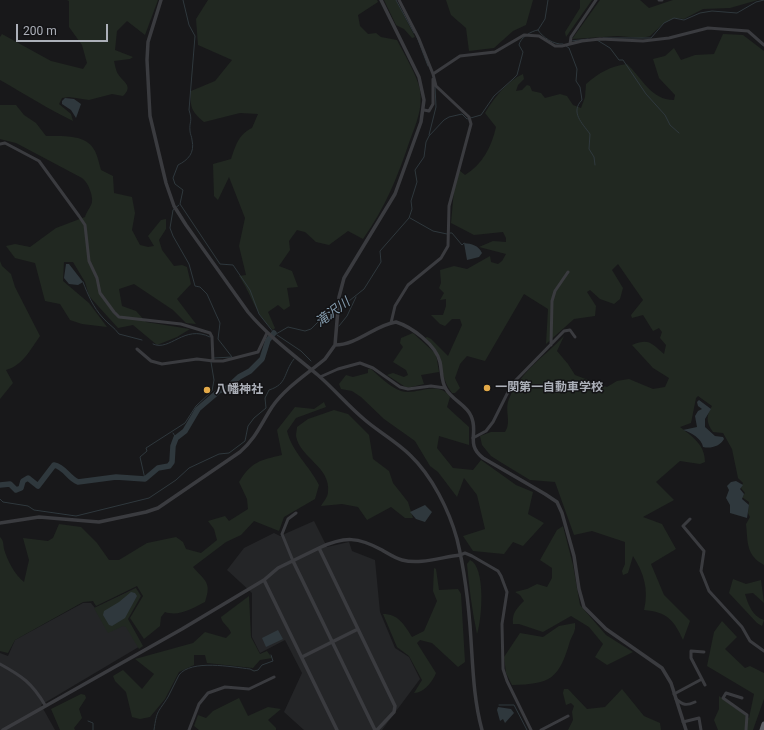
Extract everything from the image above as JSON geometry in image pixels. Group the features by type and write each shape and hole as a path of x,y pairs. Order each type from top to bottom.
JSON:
{"highway":[{"path":"762,730 764,724"}],"street":[{"path":"161,0 148,42 148,68 153,133 169,194 186,225 248,312 267,333 320,377 365,420 410,455 422,468 443,503 457,539 464,575 470,625 475,701 482,730"},
{"path":"0,523 39,517 99,522 158,508 246,447 258,433 272,407 280,398 325,359 335,345 339,297 344,278 395,194 424,110 423,88 419,76 381,0"},
{"path":"399,0 419,39 434,74 433,104 429,111 424,110"},
{"path":"570,44 571,38 596,0"},
{"path":"434,74 460,56 495,52 524,35 544,38 555,46 562,46 600,39 643,41 669,38 708,28 748,31 764,45"},
{"path":"391,323 395,306 408,286 441,258 448,246 449,206 471,124 469,117 439,90 433,79"},
{"path":"0,144 5,143 39,161 80,216 85,225 89,261 97,278 100,294 114,312 124,319 181,324 210,333 212,336 213,361"},
{"path":"551,345 552,301 555,291 568,272"},
{"path":"335,345 348,343 396,322 405,326 433,348 440,362 445,388 471,415 474,424 473,438 476,451 483,458 546,494 557,502 562,513 574,556 579,589 584,607 606,629 662,668 676,699 686,730"},
{"path":"473,438 486,431 493,422 512,384 551,345 567,330 573,333 575,337"},
{"path":"137,349 151,361 162,364 197,360 223,361 258,352 267,333"},
{"path":"320,377 344,367 360,363 373,368 400,387 408,389 431,386 445,388"},
{"path":"296,514 288,518 282,534 293,561 376,730 394,712 396,706 319,548"},
{"path":"690,519 683,526 704,551 701,571 709,591 742,627 750,640 764,651"},
{"path":"3,730 182,629 264,580 278,568 331,542 350,539 366,542 402,560 422,561 465,553 498,571 502,576 507,592 502,624 503,669 506,681 531,730"},
{"path":"264,580 337,730"},
{"path":"302,657 358,630"},
{"path":"704,652 691,651 691,658 705,685"},
{"path":"0,664 19,674 31,683 45,705"},
{"path":"189,730 199,704 208,693 225,687 249,689 274,677"},
{"path":"674,694 702,679"},
{"path":"742,698 726,693 723,698 747,715 746,730"},
{"path":"676,699 683,704 688,705 695,702"},
{"path":"541,730 568,716"},
{"path":"683,722 699,718 701,730"}],"shaded area":[{"path":"67,0 158,0 145,35 127,21 117,31 115,50 133,57 130,59 114,61 117,73 128,87 126,93 123,96 112,94 89,100 69,97 62,98 59,104 71,114 73,121 0,80 0,37 2,34 51,61 83,69 87,63 82,45 69,27 69,1"},
{"path":"208,0 377,0 378,2 358,15 360,26 368,34 376,33 381,37 397,40 413,71 420,90 421,103 415,128 401,166 378,216 363,239 348,231 329,245 316,242 305,232 297,230 289,241 290,250 279,266 292,271 298,287 287,288 290,306 284,310 278,305 268,312 275,328 273,330 262,318 239,276 246,275 239,246 245,218 229,177 218,200 214,196 213,164 231,159 238,141 247,131 252,128 258,114 240,113 204,122 196,115 191,105 191,91 215,81 232,60 198,45 196,19"},
{"path":"384,0 396,0 415,37 412,38 404,29 396,25"},
{"path":"446,0 533,0 526,25 513,31 494,48 469,51 466,28 451,15"},
{"path":"580,0 592,0 566,37 565,32 580,8"},
{"path":"600,0 640,0 649,8 673,0 758,0 730,8 703,9 684,19 675,18 664,23 650,36 642,38 618,36 572,39"},
{"path":"723,34 743,35 764,51 764,565 754,557 749,548 746,524 750,517 748,513 749,502 742,497 745,493 741,488 743,483 738,478 732,449 723,433 713,432 708,422 709,413 712,406 698,396 696,398 691,423 680,427 694,438 701,446 705,462 700,464 680,461 656,482 674,500 643,517 662,524 676,549 651,564 664,595 690,621 683,640 673,622 669,618 659,613 644,610 646,589 643,575 633,556 628,573 623,575 622,571 625,564 625,542 592,531 574,535 555,482 530,480 502,463 491,456 482,445 480,436 491,432 505,432 508,424 507,407 513,390 533,365 564,336 557,351 575,375 607,387 617,381 629,379 653,389 665,387 669,378 653,368 632,345 642,342 650,343 664,354 666,345 660,338 662,332 659,328 653,331 643,315 632,318 631,315 643,300 618,264 612,270 623,288 620,299 614,304 600,299 590,290 587,292 596,306 595,316 574,319 546,344 548,309 524,294 485,361 467,356 460,364 455,378 460,388 455,393 452,393 447,386 439,359 432,346 425,338 427,337 431,339 448,356 462,325 460,319 452,319 445,326 440,324 431,315 443,315 446,306 446,299 440,300 444,293 439,288 441,283 440,270 454,266 467,269 490,256 491,262 498,264 502,261 506,254 479,247 493,241 506,242 503,232 474,235 451,223 454,190 459,170 465,175 471,171 489,148 496,127 485,113 501,90 523,74 524,79 518,85 516,91 522,90 527,85 530,86 532,91 541,93 545,98 560,94 567,96 573,105 581,108 585,97 586,84 615,66 627,64 653,92 666,99 674,100 675,95 659,78 653,59 665,56 674,48 681,60 695,55 714,54"},
{"path":"65,98 74,99 81,104 76,118 71,110 62,104 62,101"},
{"path":"0,105 16,105 24,115 36,123 46,136 74,137 86,141 91,145 96,153 101,170 113,176 114,193 132,197 135,213 132,230 140,245 148,247 154,246 148,236 161,220 166,219 166,229 159,240 162,250 174,266 182,265 187,267 191,284 177,299 196,324 186,323 173,310 134,284 119,289 122,306 136,311 146,322 190,329 177,337 157,345 133,325 118,328 89,296 85,282 73,262 64,262 63,281 89,303 107,327 82,324 70,320 60,304 45,301 35,263 15,258 6,246 15,244 30,247 56,228 85,217 91,204 92,196 90,189 82,178 16,143 0,139"},
{"path":"464,243 474,245 479,248 482,253 479,257 467,260"},
{"path":"0,261 2,266 11,274 15,287 40,336 30,351 17,365 6,370 13,383 0,399"},
{"path":"66,264 69,264 83,282 78,285 69,284 64,278"},
{"path":"413,333 436,354 439,372 421,375 424,384 407,388 387,375 393,373 404,377 408,375 406,370 393,362 403,347 400,343 401,338"},
{"path":"368,369 371,369 389,384 401,391 414,392 427,389 440,389 450,397 447,407 469,427 469,445 439,436 437,448 453,468 473,470 481,460 516,485 533,492 528,514 544,523 523,546 513,542 504,554 473,551 463,536 485,529 477,495 464,478 457,497 438,472 430,466 415,441 384,419 361,397 352,391 341,389 339,384 346,375 353,377 368,373"},
{"path":"699,400 711,409 705,419 705,427 715,436 723,437 724,439 715,446 709,448 703,447 701,441 696,436 683,430 697,427 695,416 698,411 702,409 698,406 697,402"},
{"path":"324,402 326,407 296,418 287,431 289,439 319,485 315,499 284,517 279,531 254,521 241,535 226,542 193,567 206,582 208,590 205,602 181,613 165,612 161,617 160,626 144,639 130,618 143,596 137,586 96,606 93,601 83,602 15,640 8,653 0,651 0,537 3,541 4,549 9,562 24,582 29,560 23,538 48,541 53,538 59,524 81,527 97,543 109,560 119,560 147,543 176,537 183,542 186,549 201,553 217,540 214,529 208,521 225,516 229,521 248,509 247,499 239,482 243,475 252,466 262,460 282,455 277,430 295,407 314,409"},
{"path":"334,410 348,414 369,435 373,459 389,471 393,483 408,502 413,518 405,518 391,507 367,520 358,507 342,504 321,506 328,494 328,483 320,469 303,451 299,444 296,436 297,427 308,419"},
{"path":"736,481 743,485 740,489 744,494 742,499 749,505 747,518 730,513 730,505 726,498 729,490 727,486 731,482"},
{"path":"425,505 432,512 425,522 416,519 410,512"},
{"path":"314,521 327,547 349,542 352,551 375,560 380,612 395,648 409,657 420,679 382,730 304,730 284,712 302,673 285,640 260,653 252,637 252,593 227,570 244,548 274,533 280,536"},
{"path":"563,526 573,565 580,605 606,635 633,652 607,665 595,657 603,644 589,627 571,616 543,632 519,624 513,624 515,611 524,601 520,595 515,592 527,589 537,584 547,587 552,578 552,568 540,560 557,530"},
{"path":"470,560 475,565 479,573 481,583 481,606 477,634 472,608 467,564"},
{"path":"434,568 436,569 439,590 458,589 461,594 465,662 458,667 432,643 420,640 417,643 436,673 433,680 425,689 414,693 422,680 409,656 397,647 383,614 388,614 397,618 412,637 424,631 437,601 433,591"},
{"path":"733,579 746,584 761,580 764,603 753,593 745,594 749,606 756,616 764,620 762,626 757,623 729,593"},
{"path":"136,588 127,618 142,645 41,705 55,730 0,730 0,653 8,656 15,640 83,603 91,603 95,608"},
{"path":"136,588 141,596 128,619 143,646 139,649 126,627 123,626 108,633 94,608"},
{"path":"131,592 135,593 137,596 125,618 112,626 109,625 103,615 104,611 119,602"},
{"path":"249,596 251,637 260,654 267,651 272,658 260,660 253,668 207,663 205,655 194,655 194,665 179,672 165,699 150,717 140,719 132,717 126,692 115,681 113,676 123,670 142,689 154,674 135,659 193,643 205,632 226,638 231,633 221,617"},
{"path":"722,621 737,637 725,649 745,668 750,666 764,673 764,699 753,730 718,730 714,720 719,709 719,696 749,718 754,694 707,666 714,632"},
{"path":"575,623 574,632 562,664 552,677 545,681 536,683 512,685 506,673 504,657 520,633 543,637 559,626"},
{"path":"278,630 283,639 266,647 262,638"},
{"path":"564,689 568,689 587,709 605,707 622,689 644,716 660,723 661,730 568,730 573,720 572,712 574,706 571,703 566,705 563,693"},
{"path":"81,694 85,695 86,698 79,709 82,718 74,728 75,730 60,730 51,709"},
{"path":"239,698 248,716 268,707 281,709 268,720 276,728 276,730 199,730 194,726 198,715 206,718 213,711"},
{"path":"498,707 511,709 514,713 505,723 503,719 500,721 497,710"}],"waterway":[{"path":"183,0 189,25 195,36 189,110 191,117 190,131 193,145 192,152 185,161 178,165 173,178 175,184 183,190 180,204 220,264 233,265 250,290 259,314 274,333 276,334 288,327 305,331 311,329 321,319 336,310"},
{"path":"396,0 414,33"},
{"name":"滝沢川","path":"339,309 364,289 381,262 380,251 409,218 412,209 411,201 417,182 415,170 424,157 426,142 429,136 444,120 449,117 462,114 467,119 481,115 494,96 517,75 523,52 519,45 520,42 526,35 538,30 545,19 548,0"},
{"path":"603,38 651,38 664,23 674,18 684,20 700,13 712,11 737,13 756,2 764,0"},
{"path":"538,30 549,40 563,44"},
{"path":"417,37 428,66"},
{"path":"571,41 588,39"},
{"path":"597,40 610,48 619,60 623,60 646,94 665,115 670,125 679,133"},
{"path":"566,46 569,48 577,69 576,81 580,87 582,100 577,109 577,113 581,122 590,134 589,149 594,157 595,165"},
{"path":"429,135 436,107 435,86"},
{"path":"179,205 173,210 170,228 189,264 195,286 200,287 207,294 220,323 218,339 232,357 214,358"},
{"path":"410,218 433,231 447,234"},
{"path":"450,233 452,233 462,245 464,243"},
{"path":"83,282 96,310 119,334 142,340"},
{"path":"339,326 347,316 356,297"},
{"name":"滝沢川","path":"0,485 10,484 16,490 21,488 23,481 28,478 38,486 54,465 61,468 78,482 116,477 145,479 158,468 169,466 172,462 173,446 176,438 185,431 198,409 219,391 227,388 239,377 250,371 262,359 268,340 274,333"},
{"path":"153,344 165,344 193,334 201,334 210,337"},
{"path":"277,335 301,351 311,361"},
{"path":"0,499 3,502 28,506 34,510 76,516 149,498 176,480 189,468 219,454 229,453 245,441 248,426 254,418 266,408 265,398 269,390 279,385 294,359"},
{"path":"145,479 140,457 147,451 146,448 185,423 196,406 212,391 214,380 211,362"},
{"name":"滝沢川","path":"173,433 176,438"},
{"path":"154,730 158,712 168,697 179,675 185,670 193,667 212,665 250,669 254,671 258,670 262,665 273,661 271,655"},
{"path":"499,705 514,705 527,730"},
{"path":"88,721 93,723 93,730"}],"place":[{"name":"一関第一自動車学校","path":"487,388"},
{"name":"八幡神社","path":"207,390"}]}
